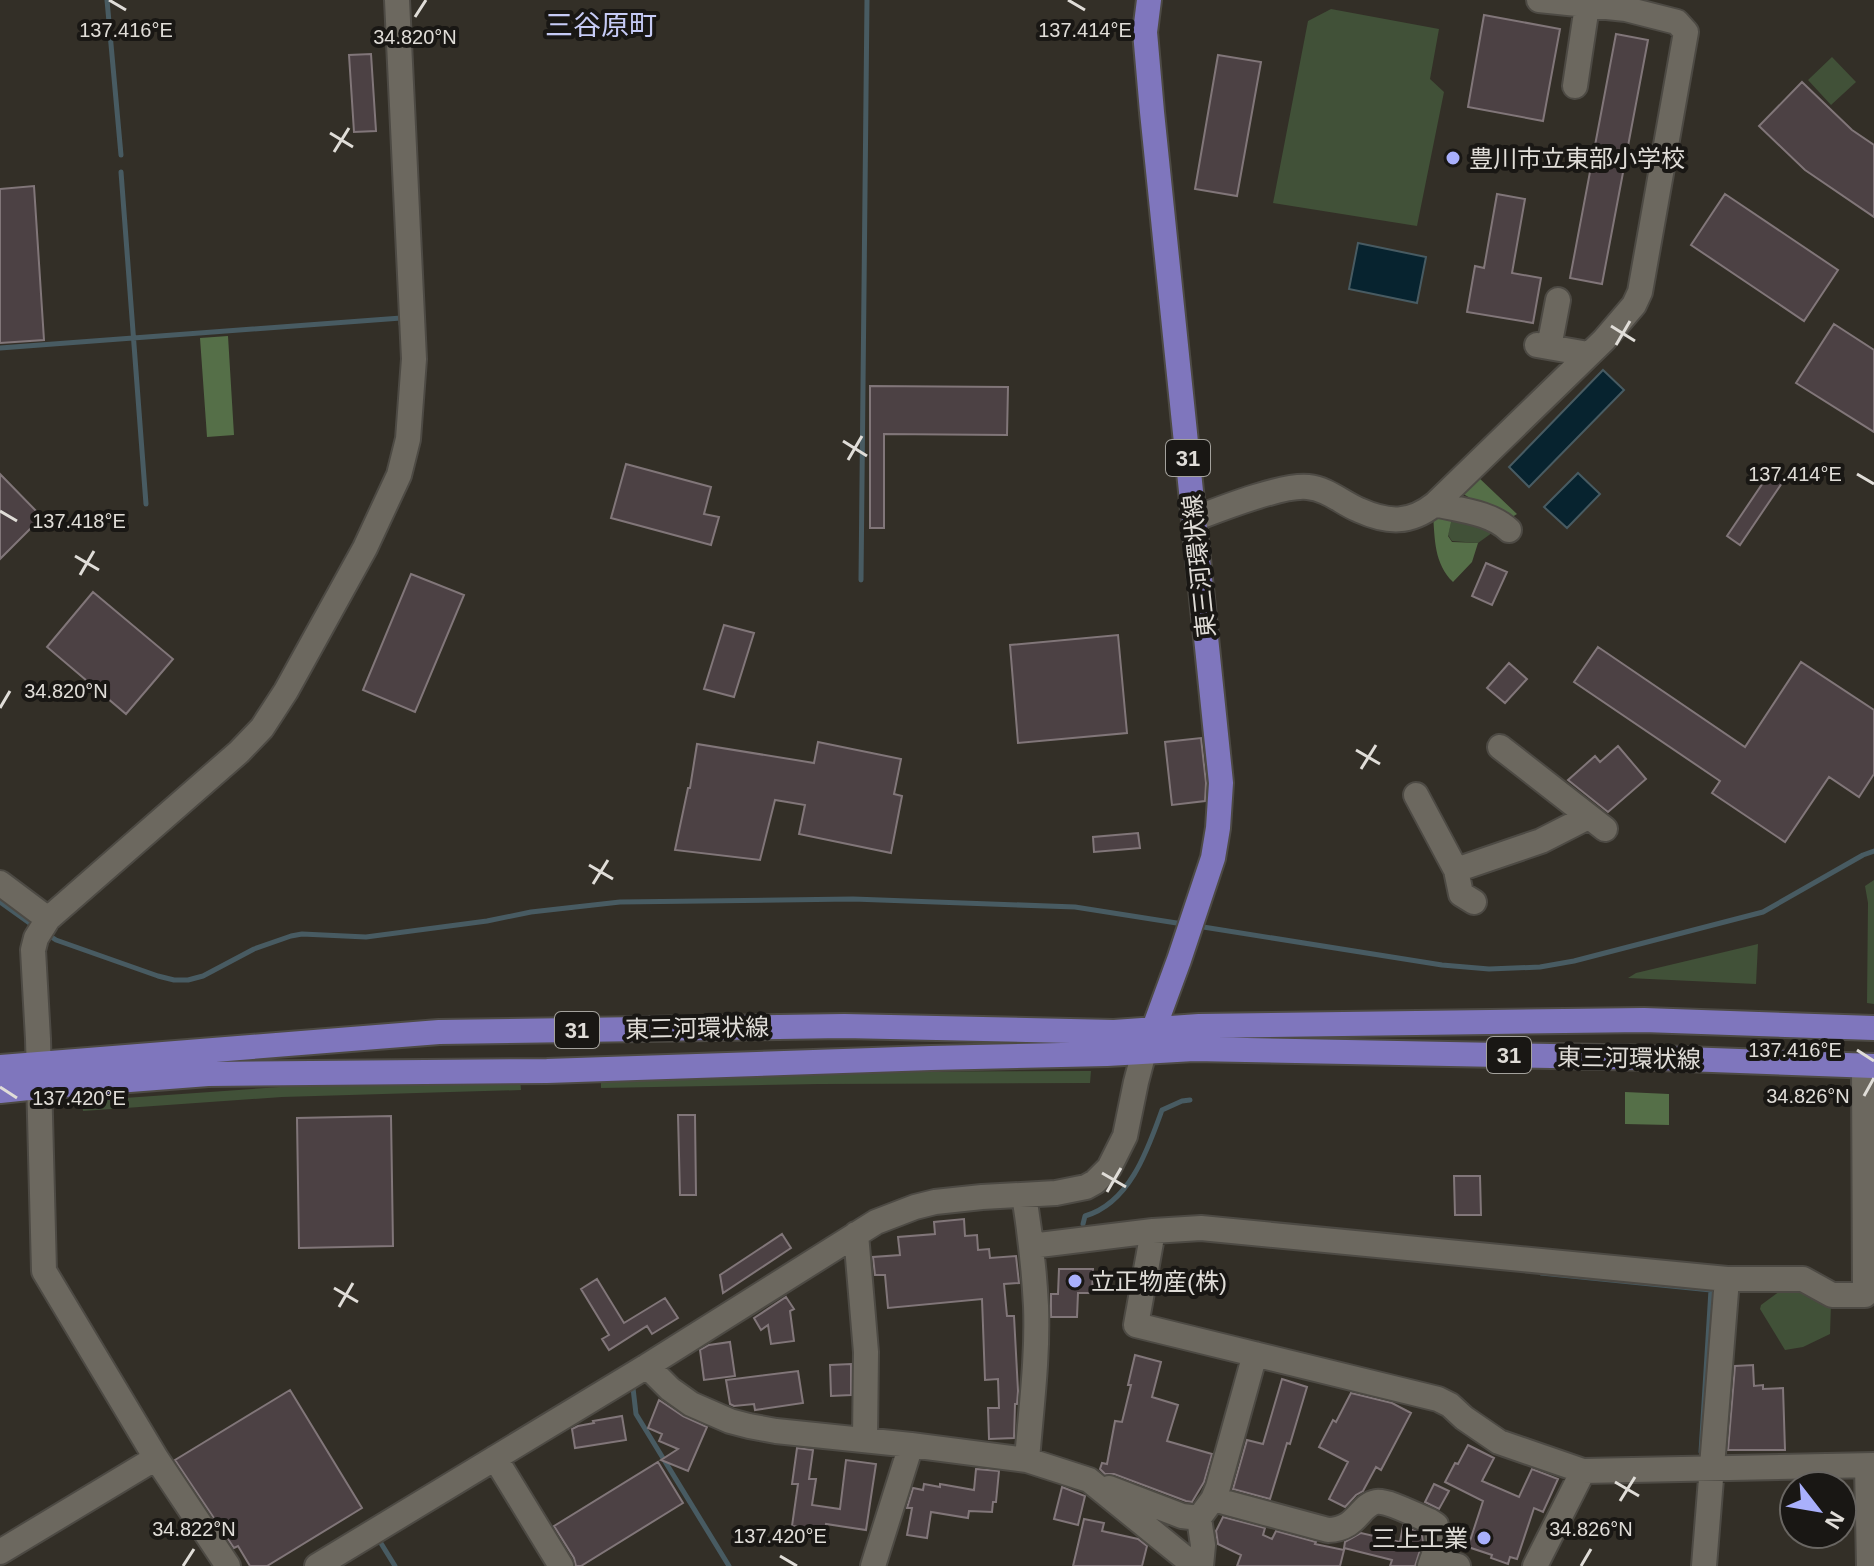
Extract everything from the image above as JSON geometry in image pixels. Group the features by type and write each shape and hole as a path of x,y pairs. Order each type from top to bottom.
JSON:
{"main road":[{"name":"東三河環状線","path":"1144,1052 1213,858 1221,783 1145,32 1149,0"},
{"name":"東三河環状線","path":"0,1091 38,1075 439,1032 844,1026 1114,1032 1155,1028 1365,1023 1644,1020 1874,1028"},
{"name":"東三河環状線","path":"0,1067 38,1075 547,1071 1194,1049 1658,1058 1869,1066"}],"street":[{"path":"228,1566 156,1458 44,1271 33,950 42,928 262,728 286,691 365,548 399,475 408,439 414,359 397,0"},
{"path":"1194,519 1283,489 1307,487 1325,491 1359,510 1386,519 1409,519 1421,515 1604,340 1634,305 1640,292 1686,32 1677,22 1626,9 1539,0"},
{"path":"1575,86 1587,6"},
{"path":"1558,300 1543,346 1588,354"},
{"path":"1435,504 1482,515 1509,530"},
{"path":"1456,870 1596,823 1500,747"},
{"path":"1416,795 1456,870 1461,894 1474,902"},
{"path":"0,883 42,928"},
{"path":"317,1566 647,1366 876,1222 915,1207 951,1200 1056,1193 1095,1182 1109,1168 1125,1136 1144,1052"},
{"path":"1031,1246 1201,1228 1727,1279 1803,1279 1832,1295 1870,1295 1869,1066"},
{"path":"1024,1195 1036,1321 1027,1460"},
{"path":"1153,1231 1136,1325 1438,1399 1499,1442 1583,1471 1871,1466 1869,1566"},
{"path":"856,1234 866,1352 865,1440"},
{"path":"1704,1566 1727,1279"},
{"path":"1201,1566 1206,1509 1255,1354"},
{"path":"647,1366 691,1404 730,1421 776,1431 1027,1460 1182,1516 1206,1509 1338,1530 1348,1525 1371,1503 1379,1501 1436,1525 1438,1543 1431,1563 1458,1566"},
{"path":"873,1566 911,1445"},
{"path":"0,1552 156,1458"},
{"path":"495,1458 561,1566"},
{"path":"1535,1566 1583,1471"},
{"path":"1089,1480 1195,1566"}],"green space":[{"path":"1331,9 1439,29 1430,79 1444,92 1417,226 1273,203 1308,21"},
{"path":"1832,57 1856,82 1831,105 1808,80"},
{"path":"228,336 234,435 207,437 200,338"},
{"path":"1477,476 1517,514 1509,519 1460,492"},
{"path":"1433,515 1452,518 1448,536 1452,542 1478,543 1472,562 1453,582 1439,559"},
{"path":"1452,518 1496,530 1478,543 1452,541 1448,535"},
{"path":"1874,880 1874,1004 1867,1003 1868,903 1865,886"},
{"path":"1758,944 1756,984 1628,978 1636,973"},
{"path":"1091,1071 1090,1083 601,1088 601,1077"},
{"path":"520,1079 521,1090 282,1097 83,1111 82,1101 280,1087"},
{"path":"1625,1092 1669,1094 1669,1125 1625,1124"},
{"path":"1799,1285 1831,1303 1830,1334 1803,1347 1785,1350 1760,1309 1787,1286"}],"water":[{"path":"1358,243 1426,257 1417,303 1349,289"},
{"path":"1603,370 1624,390 1529,487 1509,467"},
{"path":"1578,473 1600,494 1567,528 1544,507"}],"building":[{"path":"1484,15 1560,29 1543,121 1468,107"},
{"path":"1616,34 1648,40 1602,284 1570,278"},
{"path":"371,54 376,131 354,132 349,55"},
{"path":"1218,55 1261,62 1237,196 1195,189"},
{"path":"1802,82 1852,130 1874,145 1874,217 1805,170 1759,126"},
{"path":"34,186 44,340 0,343 0,189"},
{"path":"1497,194 1525,199 1512,273 1541,278 1533,323 1467,312 1475,266 1484,268"},
{"path":"1725,194 1838,270 1804,321 1691,245"},
{"path":"1834,324 1874,350 1874,432 1796,383"},
{"path":"870,386 1008,387 1007,435 884,434 884,528 870,528"},
{"path":"626,464 711,487 704,514 719,517 711,545 611,518"},
{"path":"1771,471 1784,480 1740,545 1727,536"},
{"path":"0,474 42,517 0,559"},
{"path":"1486,563 1507,572 1492,605 1472,596"},
{"path":"411,574 464,595 415,712 363,690"},
{"path":"93,592 173,659 126,714 47,647"},
{"path":"724,625 754,633 734,697 704,689"},
{"path":"1118,635 1127,733 1018,743 1010,645"},
{"path":"1598,647 1745,747 1801,662 1874,710 1874,774 1859,797 1829,777 1785,842 1712,793 1720,781 1574,682"},
{"path":"1509,663 1527,679 1505,703 1487,688"},
{"path":"1201,738 1205,801 1172,805 1165,742"},
{"path":"818,742 901,759 894,794 902,796 891,853 799,834 805,805 775,800 760,860 675,850 697,744 814,763"},
{"path":"1618,746 1646,779 1608,812 1568,780 1595,756 1600,762"},
{"path":"1138,833 1140,848 1094,852 1093,837"},
{"path":"678,1115 695,1115 696,1195 680,1195"},
{"path":"391,1116 393,1246 299,1248 297,1118"},
{"path":"1454,1176 1480,1176 1481,1215 1455,1215"},
{"path":"964,1219 965,1236 977,1235 978,1250 989,1249 990,1258 1016,1256 1019,1283 1004,1284 1007,1316 1014,1316 1018,1391 1014,1438 989,1439 988,1408 999,1408 998,1379 985,1380 982,1299 888,1308 885,1275 875,1275 873,1257 900,1255 898,1237 935,1234 934,1222"},
{"path":"782,1234 791,1248 723,1293 720,1275"},
{"path":"1059,1269 1093,1269 1092,1293 1078,1293 1077,1317 1051,1317 1051,1294 1058,1294"},
{"path":"597,1279 624,1323 665,1298 678,1318 652,1334 647,1326 609,1350 602,1339 609,1335 581,1289"},
{"path":"786,1297 794,1309 790,1311 794,1341 771,1344 768,1325 761,1330 754,1318"},
{"path":"730,1342 735,1376 704,1380 700,1350 709,1345"},
{"path":"1135,1355 1161,1362 1152,1397 1178,1405 1167,1441 1212,1454 1204,1482 1192,1502 1114,1474 1105,1474 1100,1469 1102,1463 1107,1464 1115,1421 1122,1422"},
{"path":"851,1364 851,1395 831,1396 830,1365"},
{"path":"1753,1365 1754,1386 1783,1388 1785,1450 1728,1450 1735,1366"},
{"path":"798,1371 803,1403 755,1410 754,1404 730,1404 726,1380"},
{"path":"1282,1379 1307,1387 1270,1499 1233,1489 1247,1440 1263,1444"},
{"path":"290,1390 362,1508 267,1566 250,1566 238,1546 234,1548 175,1460"},
{"path":"1351,1393 1392,1403 1411,1413 1381,1470 1376,1467 1363,1491 1345,1507 1329,1499 1348,1462 1319,1447"},
{"path":"659,1400 707,1427 688,1471 661,1460 678,1449 659,1441 662,1434 648,1428"},
{"path":"622,1416 626,1440 575,1448 572,1429 593,1421"},
{"path":"1468,1445 1494,1458 1482,1481 1519,1497 1532,1469 1558,1479 1543,1512 1534,1508 1517,1559 1510,1557 1508,1564 1468,1547 1483,1501 1445,1482"},
{"path":"797,1448 813,1450 809,1479 816,1479 812,1505 840,1509 846,1460 876,1464 866,1530 826,1524 825,1530 792,1526 798,1484 792,1484"},
{"path":"658,1462 683,1503 581,1566 576,1566 554,1526"},
{"path":"976,1469 999,1471 992,1512 969,1511 968,1518 931,1512 927,1538 907,1535 912,1508 907,1508 913,1488 923,1490 924,1484 940,1487 940,1484 974,1490"},
{"path":"1434,1484 1449,1491 1439,1509 1425,1502"},
{"path":"1062,1487 1085,1496 1078,1525 1054,1519"},
{"path":"1223,1517 1265,1528 1263,1535 1272,1539 1276,1531 1344,1550 1340,1566 1237,1566 1241,1555 1218,1544 1216,1531"},
{"path":"1084,1519 1104,1523 1102,1531 1138,1539 1147,1546 1142,1566 1073,1566"},
{"path":"1403,1526 1422,1534 1423,1541 1415,1566 1390,1566 1392,1560 1344,1548 1345,1542 1361,1533 1400,1542"}],"waterway":[{"path":"107,0 121,155"},
{"path":"861,580 867,0"},
{"path":"121,172 146,504"},
{"path":"0,348 401,318 401,324"},
{"path":"1197,926 1442,965 1489,969 1540,967 1763,912 1874,851"},
{"path":"47,934 56,940 158,976 188,980 203,976 254,949 302,934 366,937 620,902 853,899 1075,907 1183,924"},
{"path":"0,902 35,927"},
{"path":"1083,1224 1085,1216 1114,1199 1135,1173 1162,1110 1190,1100"},
{"path":"1541,1273 1711,1290 1701,1452"},
{"path":"633,1388 636,1414 729,1566"},
{"path":"379,1540 395,1566"}],"place":[{"name":"豊川市立東部小学校","path":"1453,158"},
{"name":"立正物産(株)","path":"1075,1281"},
{"name":"三上工業","path":"1484,1538"}],"district":[{"name":"三谷原町","path":"601,25"}]}
